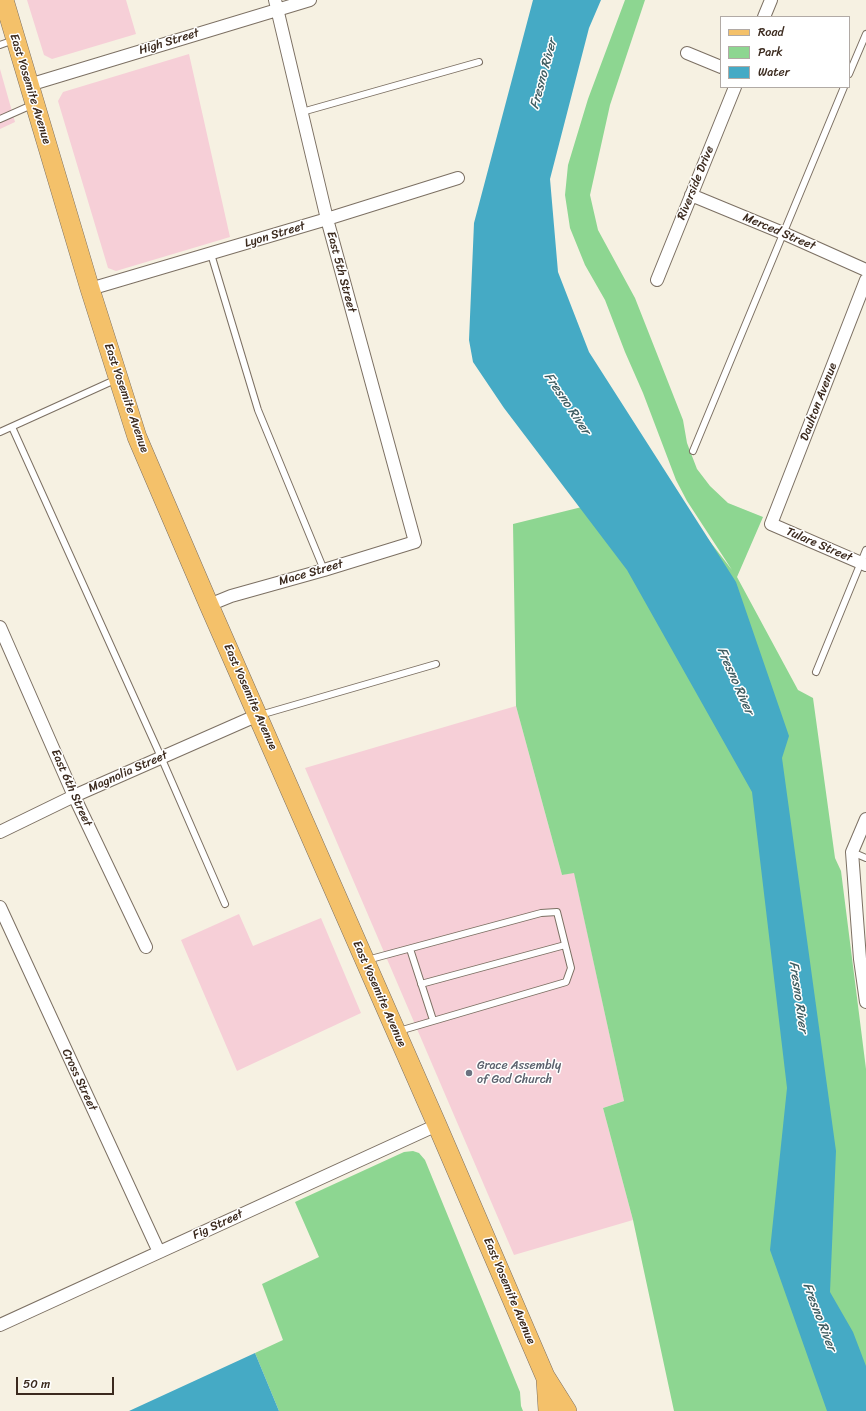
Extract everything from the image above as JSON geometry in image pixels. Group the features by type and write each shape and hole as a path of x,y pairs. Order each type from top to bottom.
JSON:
{"main road":[{"name":"East Yosemite Avenue","path":"4,0 8,42 28,85 137,437 545,1376 567,1411"},
{"name":"East Yosemite Avenue","path":"545,1376 548,1411"}],"street":[{"name":"High Street","path":"28,85 277,5 310,0"},
{"path":"764,16 771,0"},
{"name":"East 5th Street","path":"277,5 327,219 415,542"},
{"path":"687,53 720,67"},
{"name":"Riverside Drive","path":"657,280 735,88"},
{"name":"Lyon Street","path":"90,289 211,254 458,178"},
{"name":"Merced Street","path":"691,194 866,270"},
{"name":"Daulton Avenue","path":"771,524 866,280"},
{"name":"Tulare Street","path":"771,524 863,564"},
{"name":"Mace Street","path":"209,605 231,596 324,570 415,542"},
{"name":"East 6th Street","path":"0,627 74,796 146,947"},
{"name":"Magnolia Street","path":"0,832 74,796 258,716"},
{"path":"866,819 852,852 860,960 866,1002"},
{"name":"Cross Street","path":"0,908 159,1252"},
{"name":"Fig Street","path":"0,1325 437,1125"}],"lane":[{"path":"850,72 866,34"},
{"path":"302,112 479,62"},
{"path":"693,450 844,88"},
{"path":"0,118 34,104"},
{"path":"211,254 258,410 324,570"},
{"path":"0,432 118,378"},
{"path":"12,427 161,757 225,904"},
{"path":"816,672 863,564 866,550"},
{"path":"258,716 436,664"},
{"path":"852,852 866,858"},
{"path":"364,961 541,913 557,912 571,968 566,982 396,1032"},
{"path":"422,984 565,945"},
{"path":"410,949 433,1020"}],"shaded area":[{"path":"27,0 126,0 136,34 52,59 44,55"},
{"path":"189,54 230,237 116,271 108,268 58,101 63,92"},
{"path":"0,69 15,122 0,129"},
{"path":"516,706 562,875 574,872 624,1101 603,1108 633,1220 514,1255 305,768"},
{"path":"239,914 253,946 321,918 361,1013 237,1071 181,940"}],"green space":[{"path":"625,0 645,0 610,105 590,195 598,230 635,298 683,420 687,443 697,469 710,486 728,503 763,517 737,577 798,690 813,698 835,858 841,871 866,1069 866,1411 674,1411 633,1220 603,1108 624,1101 574,873 562,875 516,706 513,524 667,486 732,570 687,501 676,480 643,393 605,300 585,265 570,228 565,195 568,165 588,99"},
{"path":"413,1151 419,1153 425,1160 520,1392 523,1411 279,1411 255,1353 283,1340 262,1284 319,1257 295,1202 404,1152"}],"water":[{"name":"Fresno River","path":"533,0 601,0 589,28 550,179 558,272 589,352 736,582 789,736 782,758 836,1151 830,1292 853,1332 866,1366 866,1411 827,1411 770,1250 787,1088 752,792 627,570 504,408 473,362 469,340 474,223"},
{"path":"255,1353 279,1411 129,1411"}],"place":[{"name":"Grace Assembly of God Church","path":"469,1073"}]}
